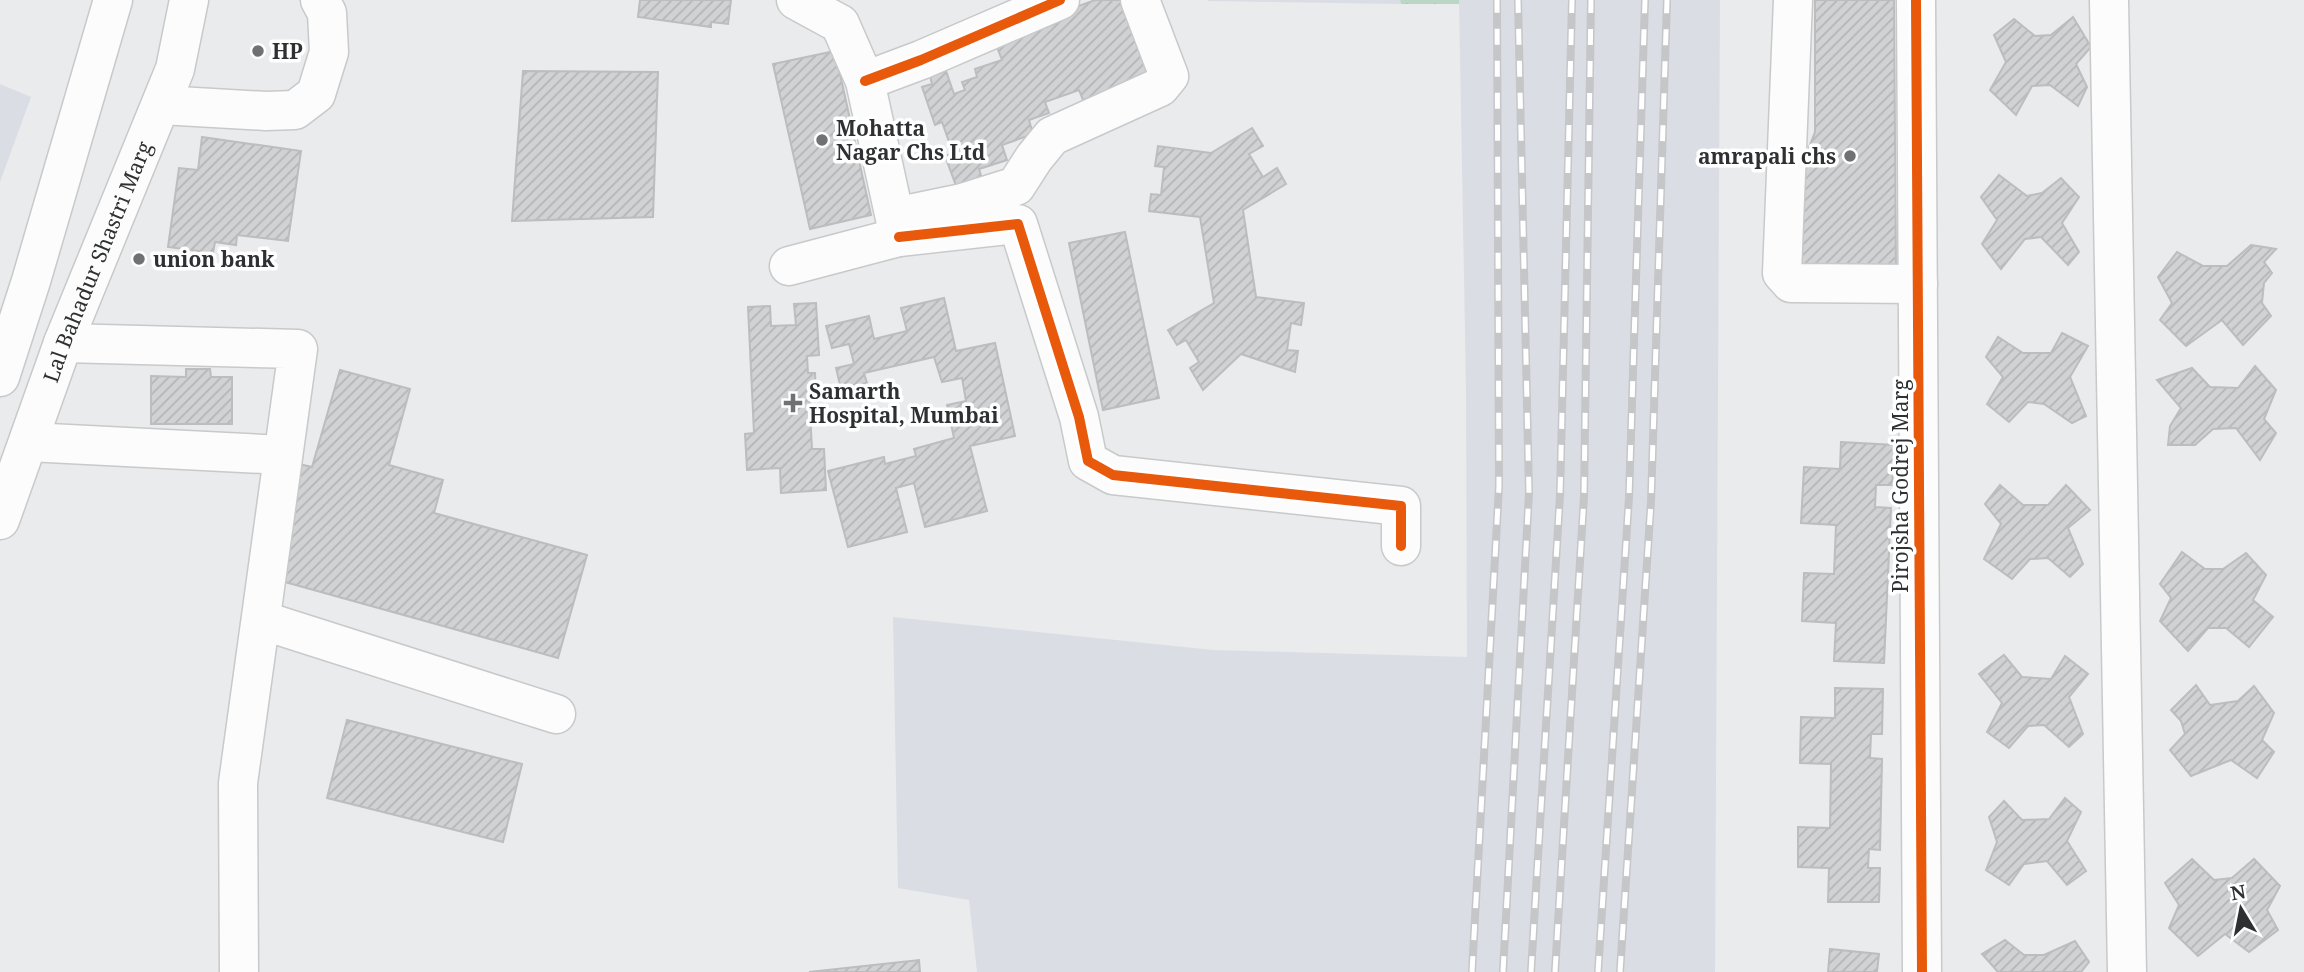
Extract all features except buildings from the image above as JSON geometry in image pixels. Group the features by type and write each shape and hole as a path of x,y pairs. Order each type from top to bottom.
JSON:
{"street":[{"path":"0,377 31,281 113,0"},
{"name":"Lal Bahadur Shastri Marg","path":"0,520 63,343 175,69 189,0"},
{"path":"161,105 295,110 316,94 329,52 327,13 320,0"},
{"path":"796,0 841,24 865,81 897,227"},
{"path":"865,81 1060,0"},
{"path":"789,266 1016,186 1052,136 1160,87 1168,75 1140,0"},
{"path":"1793,0 1782,273 1791,283 1918,284"},
{"name":"Pirojsha Godrej Marg","path":"1916,0 1923,972"},
{"path":"2109,0 2127,972"},
{"path":"897,227 1018,224 1079,417 1088,461 1112,475 1401,506 1401,545"},
{"path":"63,343 298,349 238,783 239,972"},
{"path":"29,442 283,455"},
{"path":"261,621 556,714"}],"shaded area":[{"path":"1400,0 1401,4 1208,1"},
{"path":"1459,0 1720,0 1715,972 977,972 969,900 898,888 893,617 1213,650 1467,657 1466,388"},
{"path":"0,84 31,97 0,182"}],"green space":[{"path":"1400,0 1459,0 1459,4 1401,4"}],"railway":[{"path":"1472,972 1499,486 1497,0"},
{"path":"1503,972 1529,493 1518,0"},
{"path":"1531,972 1560,495 1572,0"},
{"path":"1555,972 1584,496 1591,0"},
{"path":"1598,972 1629,497 1645,0"},
{"path":"1620,972 1651,502 1667,0"}],"cycle path":[{"path":"865,81 1060,0"},
{"path":"1916,0 1922,972"},
{"path":"899,237 1018,224 1079,417 1088,461 1113,475 1401,506 1401,546"}],"place":[{"name":"HP","path":"258,51"},
{"name":"Mohatta Nagar Chs Ltd","path":"822,140"},
{"name":"amrapali chs","path":"1850,156"},
{"name":"union bank","path":"139,259"},
{"name":"Samarth Hospital, Mumbai","path":"793,403"}]}
